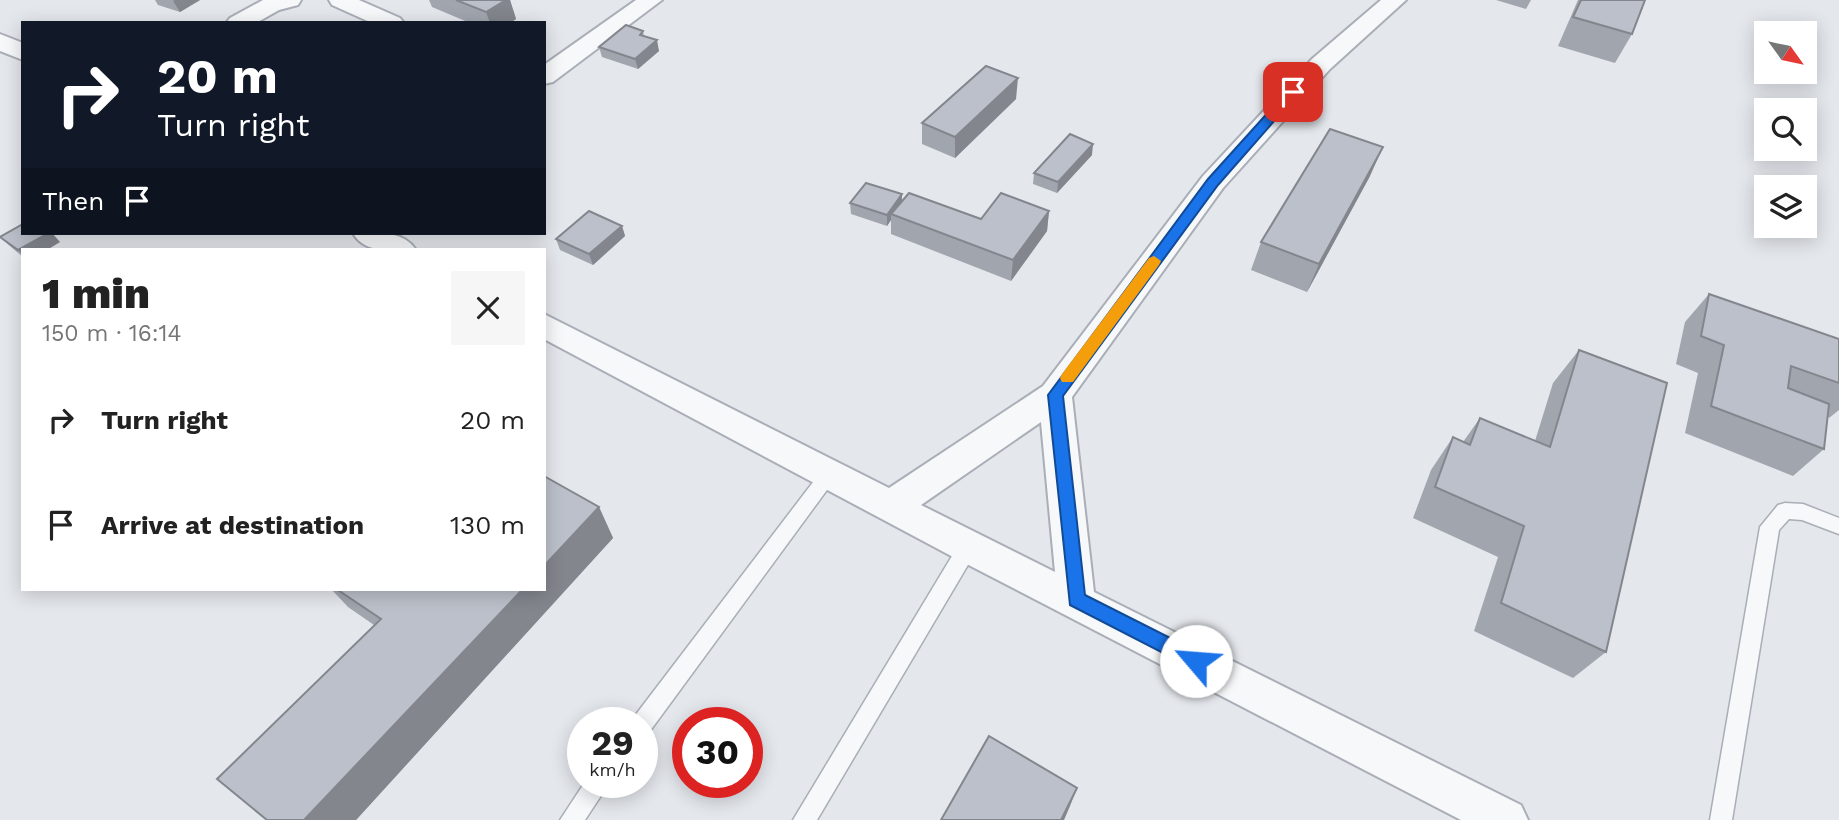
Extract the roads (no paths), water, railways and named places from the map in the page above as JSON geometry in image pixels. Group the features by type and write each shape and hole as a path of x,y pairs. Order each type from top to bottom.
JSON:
{"street":[{"path":"242,21 271,5 290,0"},
{"path":"340,0 387,21"},
{"path":"546,76 651,0"},
{"path":"891,506 1055,395 1221,173 1321,64 1395,0"},
{"path":"0,41 21,52"},
{"path":"371,235 397,248"},
{"path":"546,326 968,547 1076,599 1506,820"},
{"path":"1055,395 1076,599"}],"lane":[{"path":"655,707 829,474"},
{"path":"1721,820 1770,527 1785,511 1803,512 1839,526"},
{"path":"804,820 968,547"},
{"path":"571,820 587,798"}]}
